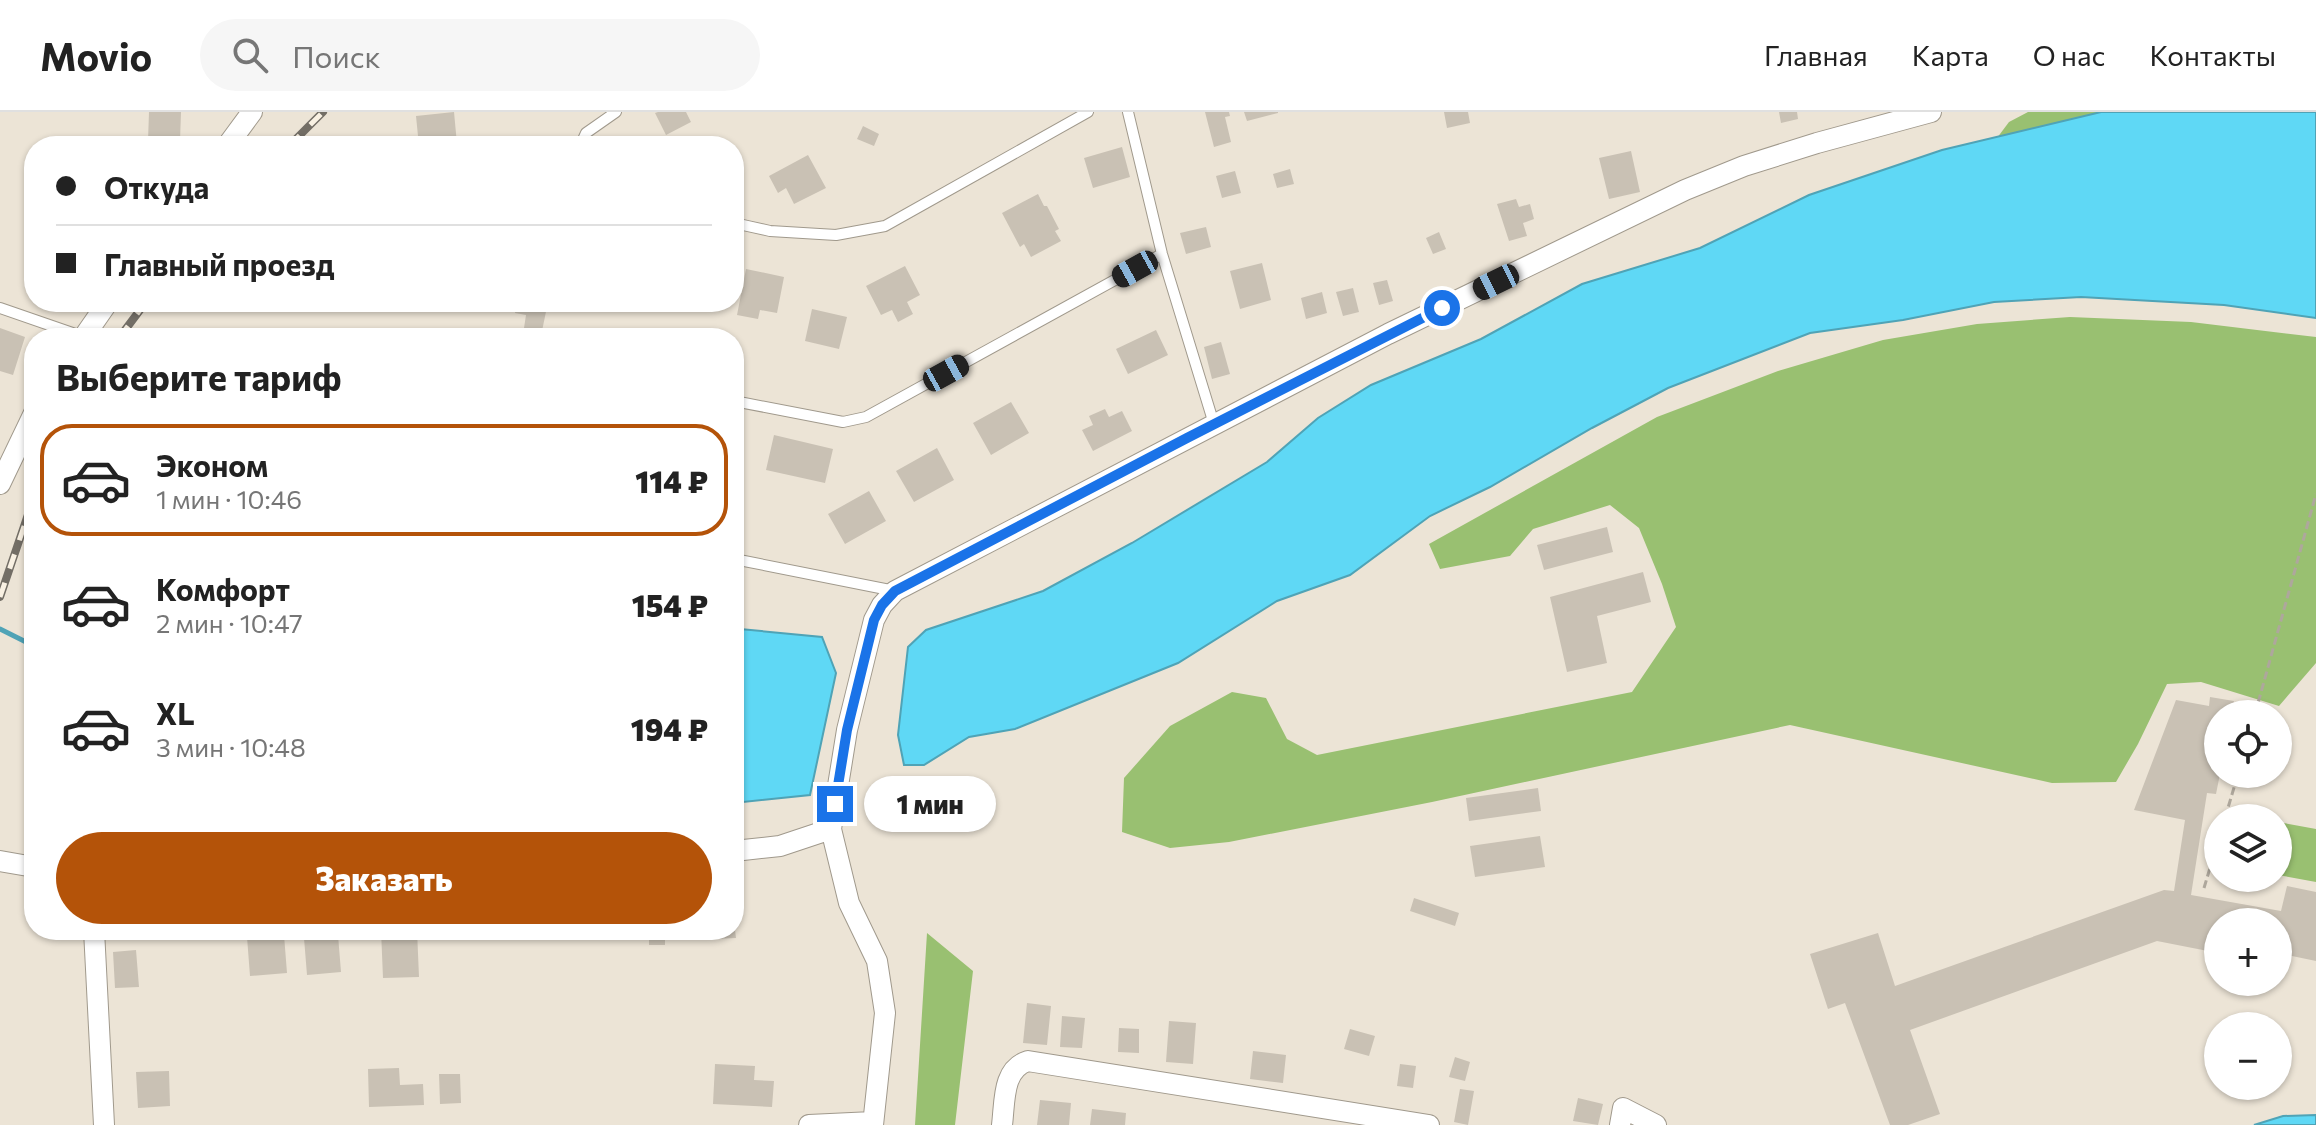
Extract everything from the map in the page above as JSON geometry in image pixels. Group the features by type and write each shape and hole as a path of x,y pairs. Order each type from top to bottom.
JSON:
{"street":[{"path":"234,136 252,112"},
{"path":"809,1125 873,1124 885,1013 877,961 849,903 831,829 847,730 874,620 888,598 1388,334 1685,190 1744,166 1931,112"},
{"path":"0,484 24,434"},
{"path":"744,850 780,846 831,829"},
{"path":"0,861 24,865"},
{"path":"95,940 104,1125"},
{"path":"1002,1125 1008,1079 1013,1070 1028,1061 1429,1125"},
{"path":"1620,1125 1623,1108 1656,1125"}],"lane":[{"path":"585,136 616,112"},
{"path":"744,225 770,231 836,235 885,226 1088,112"},
{"path":"1128,112 1162,254 1214,424"},
{"path":"744,403 843,422 866,417 1162,254"},
{"path":"0,308 58,328"},
{"path":"744,562 888,598"}],"path":[{"path":"2259,700 2316,494"}],"green space":[{"path":"2028,112 2101,112 1997,138 2009,122"},
{"path":"2070,317 2191,322 2316,337 2316,663 2284,700 2260,700 2201,682 2167,684 2116,782 2052,783 1790,725 1229,842 1170,848 1122,832 1124,778 1170,726 1232,692 1266,698 1287,739 1317,755 1632,692 1676,627 1639,528 1610,505 1533,529 1510,556 1440,569 1429,544 1657,417 1778,371 1883,340 1977,324"},
{"path":"2292,824 2316,829 2316,882 2292,878"},
{"path":"927,933 973,971 955,1125 915,1125"}],"water":[{"path":"2101,112 2316,112 2316,318 2224,305 2081,297 1994,302 1903,320 1810,333 1668,388 1490,487 1430,516 1350,575 1277,601 1178,663 1015,729 969,737 924,765 904,765 898,735 908,647 926,630 1043,591 1132,543 1267,462 1318,418 1371,385 1481,339 1582,284 1700,248 1809,195 1942,150"},
{"path":"744,629 822,637 836,673 810,795 744,802"},
{"path":"2316,1115 2316,1125 2254,1125 2283,1116"}],"building":[{"path":"149,112 181,112 180,136 148,136"},
{"path":"454,112 456,136 418,136 416,116"},
{"path":"686,112 691,122 666,135 655,113"},
{"path":"1205,112 1229,112 1230,116 1225,117 1231,142 1214,147"},
{"path":"1244,112 1278,112 1278,113 1247,121"},
{"path":"1444,112 1468,112 1470,123 1447,128"},
{"path":"1779,112 1797,112 1798,119 1781,123"},
{"path":"863,126 879,134 874,146 857,139"},
{"path":"1122,147 1130,177 1093,188 1084,158"},
{"path":"1631,151 1640,192 1609,199 1599,158"},
{"path":"808,155 826,188 794,204 786,188 778,193 769,176"},
{"path":"1290,169 1294,184 1277,188 1273,174"},
{"path":"1235,171 1241,193 1222,198 1216,176"},
{"path":"1038,194 1059,229 1055,231 1061,241 1031,257 1024,244 1020,247 1002,213"},
{"path":"1516,199 1519,207 1530,204 1534,219 1523,223 1527,236 1509,241 1497,204"},
{"path":"1206,227 1211,247 1186,254 1180,233"},
{"path":"1439,232 1446,249 1433,254 1426,238"},
{"path":"1262,263 1271,300 1240,309 1230,271"},
{"path":"905,266 920,295 907,302 913,314 898,322 892,310 881,315 866,286"},
{"path":"746,269 784,277 777,313 760,310 758,319 737,315 738,312 744,312"},
{"path":"1387,280 1393,301 1379,305 1373,283"},
{"path":"1353,288 1359,312 1343,316 1336,292"},
{"path":"1322,292 1327,313 1306,319 1301,298"},
{"path":"812,309 847,317 839,349 805,341"},
{"path":"546,312 543,328 524,328 526,315 515,313"},
{"path":"0,328 24,337 24,340 13,375 0,371"},
{"path":"1156,330 1168,355 1128,374 1116,349"},
{"path":"1221,342 1230,374 1212,379 1204,347"},
{"path":"1011,402 1029,433 991,455 973,423"},
{"path":"1105,409 1109,417 1122,411 1132,431 1093,451 1082,430 1093,425 1089,416"},
{"path":"774,435 833,449 825,483 766,470"},
{"path":"937,448 954,480 914,502 896,471"},
{"path":"869,491 886,521 845,544 828,514"},
{"path":"1607,527 1613,552 1544,570 1537,545"},
{"path":"1643,572 1651,602 1597,616 1607,663 1567,672 1550,597"},
{"path":"2176,700 2204,705 2204,788 2217,788 2216,794 2207,793 2204,804 2191,895 2264,908 2204,908 2204,950 2157,941 1910,1030 1940,1114 1908,1125 1890,1125 1845,1003 1828,1009 1810,954 1878,933 1895,986 2164,890 2174,891 2185,820 2134,810"},
{"path":"1538,788 1541,811 1469,821 1466,798"},
{"path":"1540,836 1545,867 1475,877 1470,846"},
{"path":"2292,887 2316,892 2316,961 2292,956 2292,908 2282,908 2286,892 2292,892"},
{"path":"1414,898 1459,913 1455,926 1410,911"},
{"path":"247,940 284,940 287,973 250,976"},
{"path":"304,940 338,940 341,972 307,975"},
{"path":"381,940 417,940 419,977 383,978"},
{"path":"649,940 665,940 665,945 649,945"},
{"path":"136,950 139,987 115,988 113,952"},
{"path":"1027,1003 1051,1006 1047,1045 1023,1043"},
{"path":"1062,1016 1085,1018 1082,1048 1060,1047"},
{"path":"1169,1021 1196,1023 1193,1064 1166,1062"},
{"path":"1119,1028 1139,1029 1139,1053 1118,1052"},
{"path":"1350,1029 1375,1036 1369,1056 1344,1049"},
{"path":"1253,1051 1286,1055 1283,1083 1250,1079"},
{"path":"1455,1057 1470,1062 1465,1081 1449,1077"},
{"path":"715,1064 755,1066 754,1080 774,1081 772,1107 713,1104"},
{"path":"1400,1064 1416,1066 1413,1088 1397,1086"},
{"path":"399,1068 400,1085 423,1084 424,1105 369,1107 368,1069"},
{"path":"169,1071 170,1106 138,1108 136,1072"},
{"path":"439,1074 460,1074 461,1103 440,1104"},
{"path":"1460,1089 1474,1091 1468,1125 1454,1122"},
{"path":"1578,1098 1603,1104 1598,1125 1573,1121"},
{"path":"1040,1100 1071,1103 1069,1125 1037,1125"},
{"path":"1092,1109 1126,1113 1125,1125 1090,1125"}],"waterway":[{"path":"0,629 24,641"}],"railway":[{"path":"299,136 323,112"},
{"path":"126,328 138,312"},
{"path":"0,597 24,526"}],"route":[{"path":"835,804 847,730 874,620 895,591 1442,308"}]}
